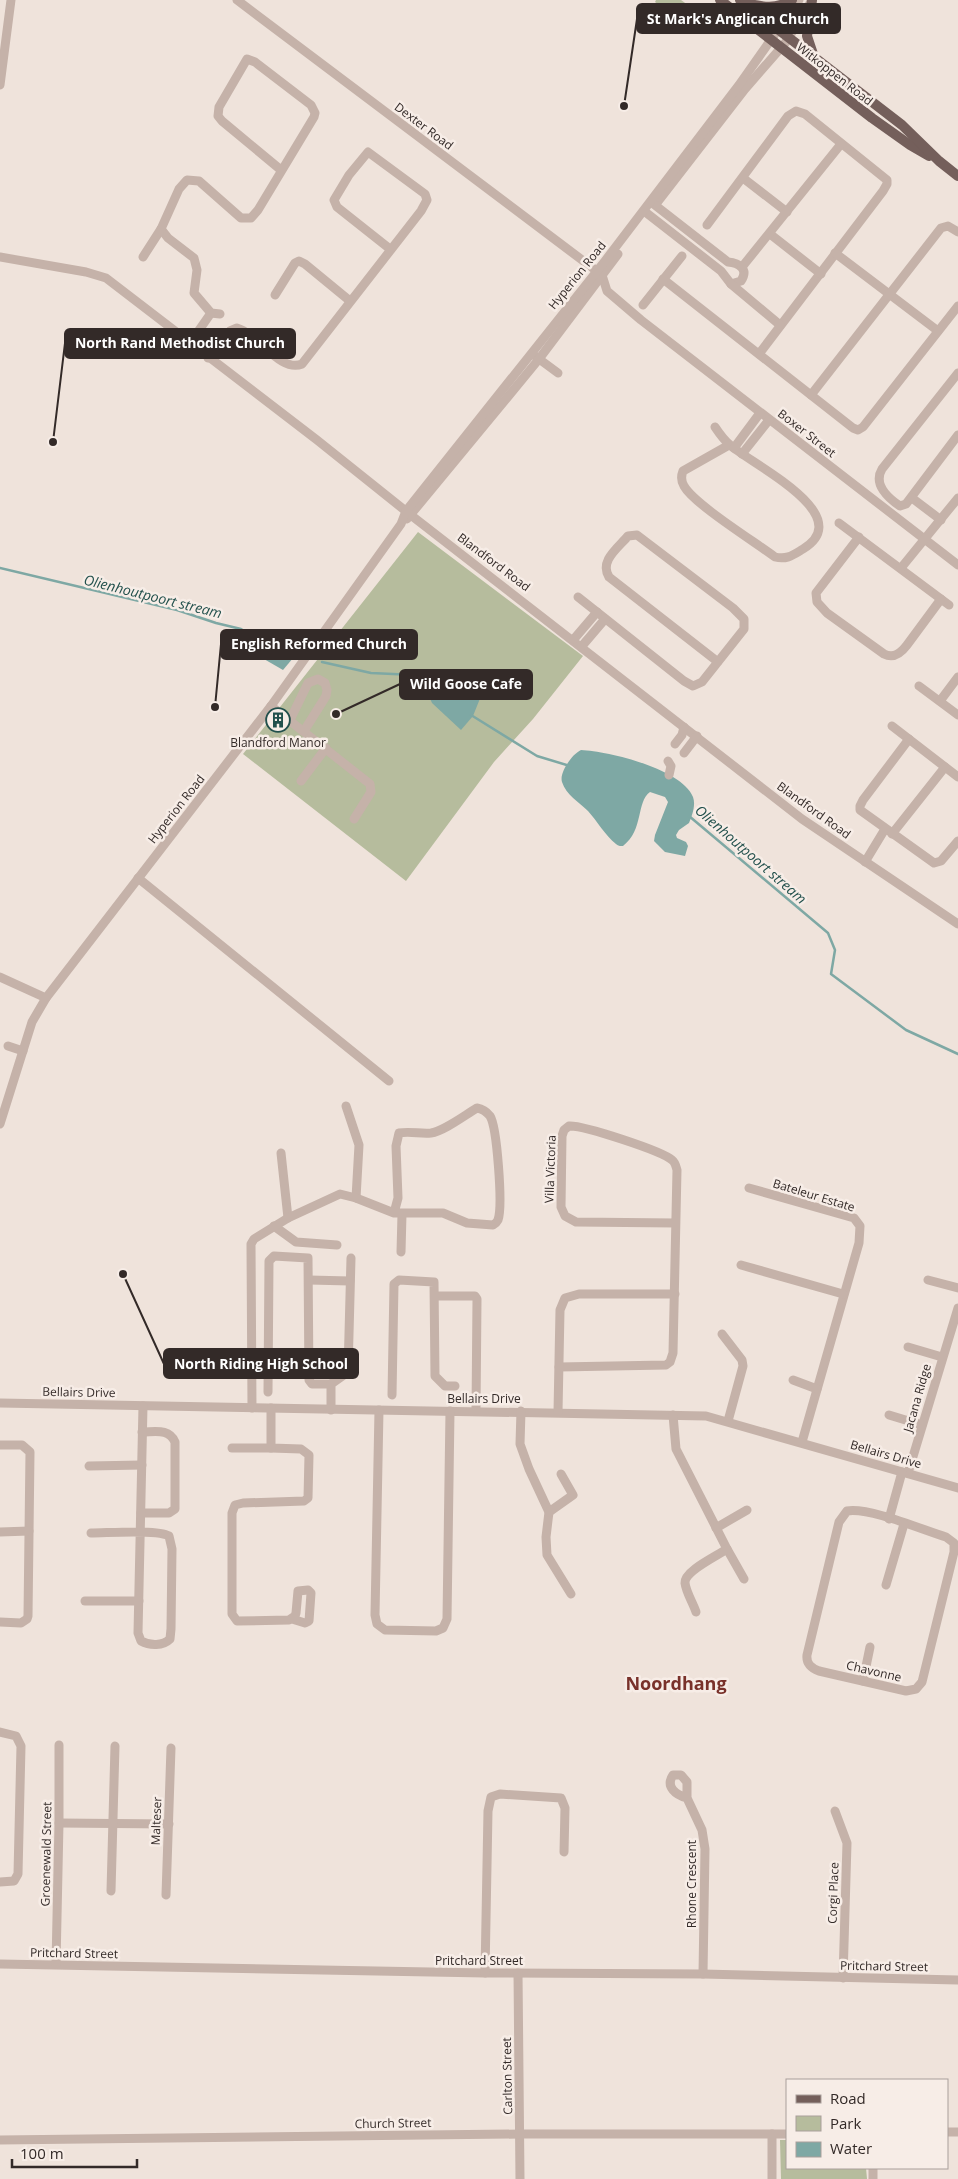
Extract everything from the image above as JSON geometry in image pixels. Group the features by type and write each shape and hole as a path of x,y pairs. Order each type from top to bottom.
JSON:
{"main road":[{"name":"Witkoppen Road","path":"720,0 879,123 910,145 939,161"},
{"path":"741,1 770,8 792,0"},
{"path":"812,0 808,36 815,58"},
{"name":"Witkoppen Road","path":"741,1 902,124 939,161 958,176"}],"street":[{"path":"0,84 12,0"},
{"name":"Dexter Road","path":"237,0 599,273"},
{"name":"Hyperion Road","path":"653,203 739,86 799,0"},
{"name":"Hyperion Road","path":"0,1124 32,1022 46,998 271,706 409,513 530,353 599,273 745,89 781,48 812,0"},
{"path":"143,257 161,229 179,189 187,180 199,181 238,216 247,219 251,218 258,210 315,113 311,105 255,62 247,59 219,107 218,116 281,170"},
{"path":"707,225 792,112 799,111 805,114 888,182 821,274 759,354"},
{"path":"742,266 770,234 841,144"},
{"path":"208,358 230,331 238,328 246,332 284,363 299,365 305,361 390,249 425,207 427,197 424,192 415,188 368,152 349,175 334,200 337,207 390,249"},
{"path":"743,178 787,212"},
{"path":"653,203 728,262 742,266 744,273 741,281 730,284"},
{"path":"646,212 721,271 730,284 780,325"},
{"path":"811,396 941,228 948,226 958,232"},
{"path":"161,229 168,238 194,258 197,270 194,293 216,314 190,343"},
{"path":"770,234 821,274"},
{"path":"693,249 700,240"},
{"path":"836,253 889,296 938,332"},
{"path":"643,305 682,256"},
{"name":"Blandford Road","path":"0,257 102,276 317,440 802,819 958,924"},
{"path":"275,295 295,263 299,261 350,301"},
{"name":"Hyperion Road","path":"409,513 539,358 592,290 599,273"},
{"name":"Boxer Street","path":"599,273 608,291 641,320 958,565"},
{"path":"664,279 811,396 853,428 860,430 958,306"},
{"name":"Boxer Street","path":"592,290 602,294 641,320"},
{"path":"530,353 558,373"},
{"path":"957,377 880,472 880,484 884,491 892,500 903,506 912,498 958,435"},
{"path":"715,427 731,446 804,499 818,516 819,528 815,539 808,546 790,557 775,557 698,500 684,486 681,475 683,471 731,446 760,413"},
{"path":"742,454 769,420"},
{"path":"912,498 941,520"},
{"path":"901,568 926,540 958,498"},
{"path":"839,523 859,537 901,568 945,602 902,652 894,656 884,654 827,613 817,602 816,593 859,537"},
{"path":"578,597 690,685 700,684 718,662 744,629 742,615 637,535 628,536 607,560 605,570 609,577 718,662"},
{"path":"574,640 596,612"},
{"path":"582,646 605,619"},
{"path":"940,701 958,677"},
{"path":"290,720 308,683 318,679 325,683 326,696 304,731"},
{"path":"919,686 958,715"},
{"path":"271,706 370,784 371,792 354,819"},
{"path":"892,726 958,777"},
{"path":"675,744 682,735 684,727"},
{"path":"684,752 697,736"},
{"path":"909,739 860,806 860,810 934,864 941,861 958,841"},
{"path":"301,782 326,748"},
{"path":"668,761 671,766 669,775"},
{"path":"864,862 945,767"},
{"path":"138,878 390,1081"},
{"path":"0,977 46,998"},
{"path":"8,1046 23,1052"},
{"path":"346,1106 359,1144 356,1198"},
{"path":"252,1408 251,1244 254,1239 288,1218 340,1194 398,1213 443,1213 467,1223 486,1226 493,1225 498,1221 500,1209 498,1155 491,1117 484,1109 477,1108 440,1130 430,1133 415,1131 399,1133 396,1146 398,1213 401,1252"},
{"name":"Villa Victoria","path":"559,1367 666,1365 670,1362 673,1353 675,1294 677,1170 674,1161 582,1127 569,1126 564,1130 562,1136 561,1207 570,1220 576,1222 675,1223"},
{"path":"281,1152 288,1218"},
{"name":"Bateleur Estate","path":"748,1188 854,1218 860,1231 859,1243 802,1442"},
{"path":"274,1226 296,1242 337,1244"},
{"path":"268,1392 270,1259 274,1256 307,1257 309,1259 308,1361 311,1384 331,1384 348,1372 350,1258"},
{"path":"741,1265 843,1294"},
{"path":"308,1280 350,1281"},
{"path":"392,1395 394,1283 399,1280 432,1281 435,1284 435,1376 445,1386 455,1386"},
{"path":"928,1280 958,1288"},
{"path":"558,1412 560,1310 567,1296 579,1294 675,1294"},
{"path":"435,1296 475,1296 477,1299 476,1411"},
{"name":"Jacana Ridge","path":"905,1472 922,1425 958,1308"},
{"path":"722,1334 742,1360 743,1366 728,1421"},
{"name":"Jacana Ridge","path":"908,1347 942,1358"},
{"path":"268,1361 308,1361"},
{"path":"793,1380 817,1389"},
{"path":"331,1384 331,1410"},
{"name":"Bellairs Drive","path":"0,1403 331,1410 521,1411 706,1416 958,1488"},
{"path":"91,1533 141,1533 166,1534 171,1541 171,1629 170,1638 167,1642 159,1644 146,1643 141,1641 138,1633 141,1533 143,1406"},
{"path":"271,1408 271,1448"},
{"path":"379,1410 375,1615 377,1624 385,1630 436,1631 443,1628 447,1619 450,1411"},
{"path":"521,1411 520,1444 529,1469 549,1512 546,1537 547,1554 571,1594"},
{"path":"673,1415 676,1449 744,1579"},
{"path":"889,1415 922,1425"},
{"path":"141,1513 169,1513 174,1509 175,1442 171,1435 164,1432 142,1432"},
{"path":"0,1445 22,1446 30,1452 28,1616 21,1623 0,1622"},
{"path":"232,1448 301,1449 307,1452 308,1499 304,1501 243,1502 235,1505 232,1514 232,1614 237,1621 292,1619"},
{"path":"89,1466 142,1465"},
{"path":"888,1519 905,1472"},
{"path":"549,1512 576,1499 561,1474"},
{"path":"716,1528 747,1510"},
{"name":"Chavonne","path":"856,1511 904,1524 946,1537 953,1541 955,1547 922,1682 918,1688 909,1691 814,1670 808,1664 807,1654 841,1518 846,1512 856,1511"},
{"path":"886,1584 904,1524"},
{"path":"0,1532 29,1532"},
{"path":"696,1612 686,1584 686,1577 692,1571 727,1549"},
{"path":"85,1601 139,1601"},
{"path":"863,1681 870,1647"},
{"path":"0,1732 16,1736 21,1746 18,1874 14,1880 0,1882"},
{"name":"Groenewald Street","path":"56,1964 59,1745"},
{"path":"111,1891 115,1746"},
{"name":"Malteser","path":"166,1895 171,1748"},
{"path":"485,1973 488,1811 491,1797 500,1794 561,1798 565,1808 564,1852"},
{"name":"Rhone Crescent","path":"688,1798 702,1830 705,1849 703,1974"},
{"name":"Corgi Place","path":"835,1811 844,1831 847,1848 843,1978"},
{"path":"59,1823 169,1824"},
{"name":"Pritchard Street","path":"0,1964 485,1973 703,1974 958,1980"},
{"name":"Carlton Street","path":"518,1973 520,2179"},
{"name":"Church Street","path":"0,2140 520,2134 786,2134"},
{"path":"772,2134 772,2179"}],"green space":[{"path":"656,0 681,0 696,11 687,25 655,2"},
{"path":"418,532 583,656 533,719 494,762 406,881 243,754"},
{"path":"780,2140 786,2140 786,2169 866,2169 867,2179 781,2179"}],"water":[{"path":"275,633 309,639 283,670 240,645"},
{"path":"447,675 459,679 481,696 473,716 461,730 432,703 426,689 441,676"},
{"path":"581,750 608,754 643,763 675,778 686,787 693,797 693,810 689,823 679,830 676,835 677,838 686,842 688,846 685,856 665,852 654,841 668,802 665,797 650,792 643,802 637,825 630,839 623,846 618,846 612,840 588,811 570,795 562,782 562,774 567,764"}],"waterway":[{"name":"Olienhoutpoort stream","path":"0,568 177,610 241,629 260,641"},
{"name":"Olienhoutpoort stream","path":"322,662 371,673 415,675 435,684"},
{"name":"Olienhoutpoort stream","path":"471,715 537,756 570,766"},
{"name":"Olienhoutpoort stream","path":"689,816 828,933 835,950 831,974 906,1030 958,1054"}],"place":[{"name":"St Mark's Anglican Church","path":"624,106"},
{"name":"North Rand Methodist Church","path":"53,442"},
{"name":"English Reformed Church","path":"215,707"},
{"name":"Wild Goose Cafe","path":"336,714"},
{"name":"Blandford Manor","path":"278,720"},
{"name":"North Riding High School","path":"123,1274"}],"district":[{"name":"Noordhang","path":"676,1683"}]}
